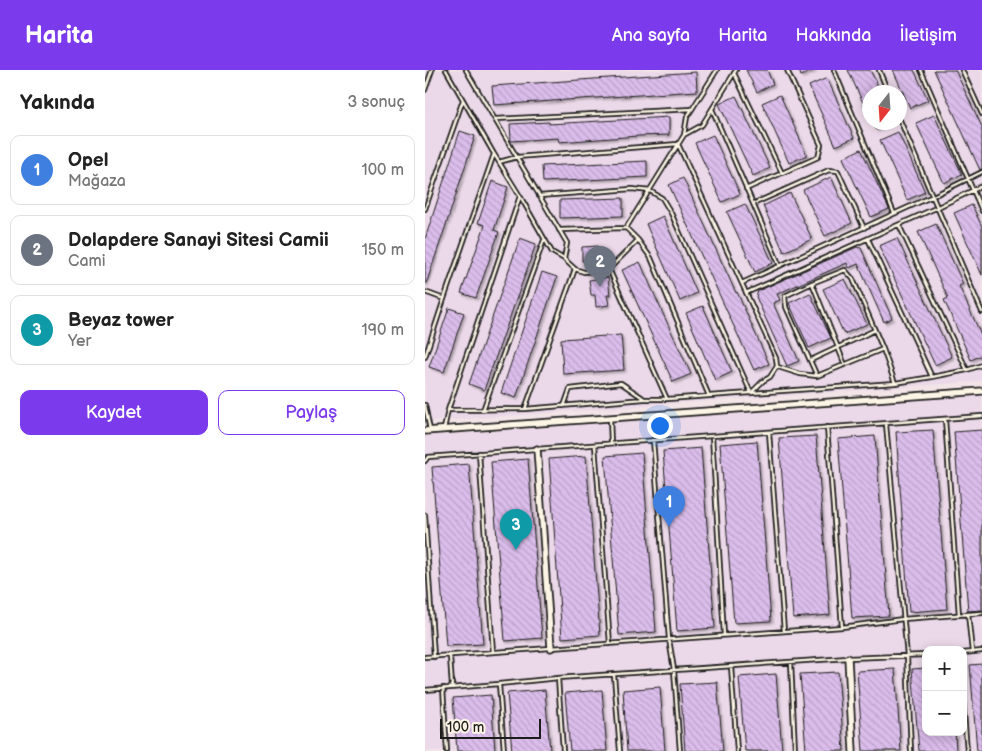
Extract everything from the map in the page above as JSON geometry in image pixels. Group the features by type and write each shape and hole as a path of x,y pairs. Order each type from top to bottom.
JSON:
{"street":[{"path":"427,430 982,391"},
{"path":"537,449 551,648"},
{"path":"848,658 853,751"}],"lane":[{"path":"425,90 432,70"},
{"path":"446,70 552,252 564,258 575,269 584,272 609,268 638,240"},
{"path":"466,70 567,243 564,258"},
{"path":"626,228 684,135 687,117 717,70"},
{"path":"746,189 818,157 821,145 787,70"},
{"path":"834,70 894,213"},
{"path":"879,70 886,85"},
{"path":"921,70 982,211"},
{"path":"962,70 982,114"},
{"path":"684,135 702,125 735,71"},
{"path":"735,71 782,173"},
{"path":"425,209 463,100"},
{"path":"495,119 692,109"},
{"path":"712,109 780,266"},
{"path":"904,130 982,312"},
{"path":"499,162 517,157 678,144"},
{"path":"678,144 776,358 777,366 771,377 763,381 751,393"},
{"path":"425,356 494,154"},
{"path":"753,204 829,170 838,171 864,228"},
{"path":"741,283 982,172"},
{"path":"746,293 982,186"},
{"path":"539,196 632,189 650,191 662,198 671,212 751,393"},
{"path":"444,429 448,410 520,196"},
{"path":"899,225 967,370"},
{"path":"559,230 626,228 638,240 651,258 709,396"},
{"path":"868,238 932,377"},
{"path":"483,410 544,239"},
{"path":"609,268 667,399"},
{"path":"525,409 575,269"},
{"path":"817,376 786,306 785,296 845,270 853,279 883,349 895,383"},
{"path":"812,283 845,365"},
{"path":"425,292 444,298"},
{"path":"810,360 875,330"},
{"path":"777,366 800,374 817,376 883,349"},
{"path":"448,410 525,409 645,399 895,383 967,370 982,365"},
{"path":"564,406 570,389 621,383 645,399"},
{"path":"425,404 427,430"},
{"path":"425,461 428,457 982,416"},
{"path":"610,418 611,443"},
{"path":"945,419 959,615"},
{"path":"886,423 907,656 911,751"},
{"path":"827,428 842,627"},
{"path":"769,432 784,631"},
{"path":"713,436 723,636"},
{"path":"653,440 680,751"},
{"path":"595,444 610,644"},
{"path":"479,453 493,652"},
{"path":"425,515 435,657"},
{"path":"425,658 842,627 903,619 982,613"},
{"path":"968,614 972,652"},
{"path":"967,653 982,651"},
{"path":"425,690 558,678 848,658 922,655"},
{"path":"450,656 452,688"},
{"path":"791,662 795,751"},
{"path":"731,666 737,751"},
{"path":"614,675 620,751"},
{"path":"558,678 563,751"},
{"path":"499,684 504,751"},
{"path":"443,688 447,751"},
{"path":"966,736 967,751"}],"shaded area":[{"path":"425,70 982,70 982,381 425,422"},
{"path":"982,394 982,751 425,751 425,436"}],"building":[{"path":"746,70 767,70 773,84 757,92"},
{"path":"799,70 815,70 801,76"},
{"path":"848,70 870,70 878,85 862,85 862,101"},
{"path":"893,70 914,70 928,100 910,108 907,101 907,85 900,85"},
{"path":"934,70 955,70 982,127 982,169 980,170"},
{"path":"696,72 697,91 494,105 492,86"},
{"path":"827,78 854,138 836,146 809,86"},
{"path":"780,95 807,155 789,163 762,103"},
{"path":"736,96 770,168 753,176 719,104"},
{"path":"934,115 962,174 944,183 916,123"},
{"path":"669,117 669,135 559,142 558,138 511,141 510,124 549,122 549,124"},
{"path":"460,131 475,136 425,284 425,239"},
{"path":"898,132 925,192 907,200 880,140"},
{"path":"713,135 740,194 722,202 695,143"},
{"path":"861,149 889,209 871,217 843,158"},
{"path":"647,161 647,177 543,182 542,166"},
{"path":"831,177 852,223 825,236 803,190"},
{"path":"683,178 769,364 754,370 669,185"},
{"path":"492,181 508,187 494,230 499,232 476,298 461,293 485,225 478,223"},
{"path":"790,193 812,239 784,252 763,206"},
{"path":"623,198 623,216 560,218 560,200"},
{"path":"745,204 773,263 755,272 727,212"},
{"path":"972,205 982,227 982,275 954,213"},
{"path":"663,216 697,293 680,301 646,224"},
{"path":"936,224 963,284 959,286 982,337 982,355 971,360 944,300 948,298 918,232"},
{"path":"520,238 536,244 484,390 469,384"},
{"path":"897,238 952,357 935,365 879,246"},
{"path":"598,246 598,260 582,261 582,247"},
{"path":"857,247 861,248 892,318 884,322 858,264 849,268 847,263 777,294 780,300 773,303 799,361 787,366 756,297 758,291"},
{"path":"640,262 691,374 673,382 622,270"},
{"path":"542,272 557,277 516,398 501,393"},
{"path":"608,277 610,295 607,295 609,305 596,307 595,295 591,295 589,280"},
{"path":"845,279 867,324 844,334 823,289"},
{"path":"810,293 831,338 809,348 789,303"},
{"path":"703,306 732,372 715,380 686,313"},
{"path":"449,308 464,313 444,372 429,367"},
{"path":"621,335 624,370 563,374 561,339"},
{"path":"933,430 947,609 909,612 896,432"},
{"path":"982,430 982,610 968,611 954,432"},
{"path":"816,436 830,615 793,618 779,438"},
{"path":"875,436 889,616 852,618 838,439"},
{"path":"757,441 771,621 734,623 720,444"},
{"path":"701,448 715,628 677,631 663,451"},
{"path":"642,453 656,632 619,635 605,456"},
{"path":"586,456 600,635 562,638 549,459"},
{"path":"528,459 542,638 505,641 491,462"},
{"path":"469,464 483,644 446,646 432,467"},
{"path":"982,664 982,751 977,751 970,665"},
{"path":"922,668 922,736 955,736 956,751 919,751 912,669"},
{"path":"895,669 901,751 863,751 857,671"},
{"path":"838,672 844,751 806,751 800,674"},
{"path":"776,674 782,751 745,751 739,677"},
{"path":"717,682 723,751 685,751 680,684"},
{"path":"660,687 665,751 627,751 623,690"},
{"path":"545,690 550,751 512,751 507,693"},
{"path":"602,690 607,751 570,751 565,693"},
{"path":"491,695 495,751 457,751 453,698"}],"place":[{"name":"Dolapdere Sanayi Sitesi Camii","path":"600,287"},
{"name":"Opel","path":"669,527"},
{"name":"Beyaz tower","path":"516,550"}]}
